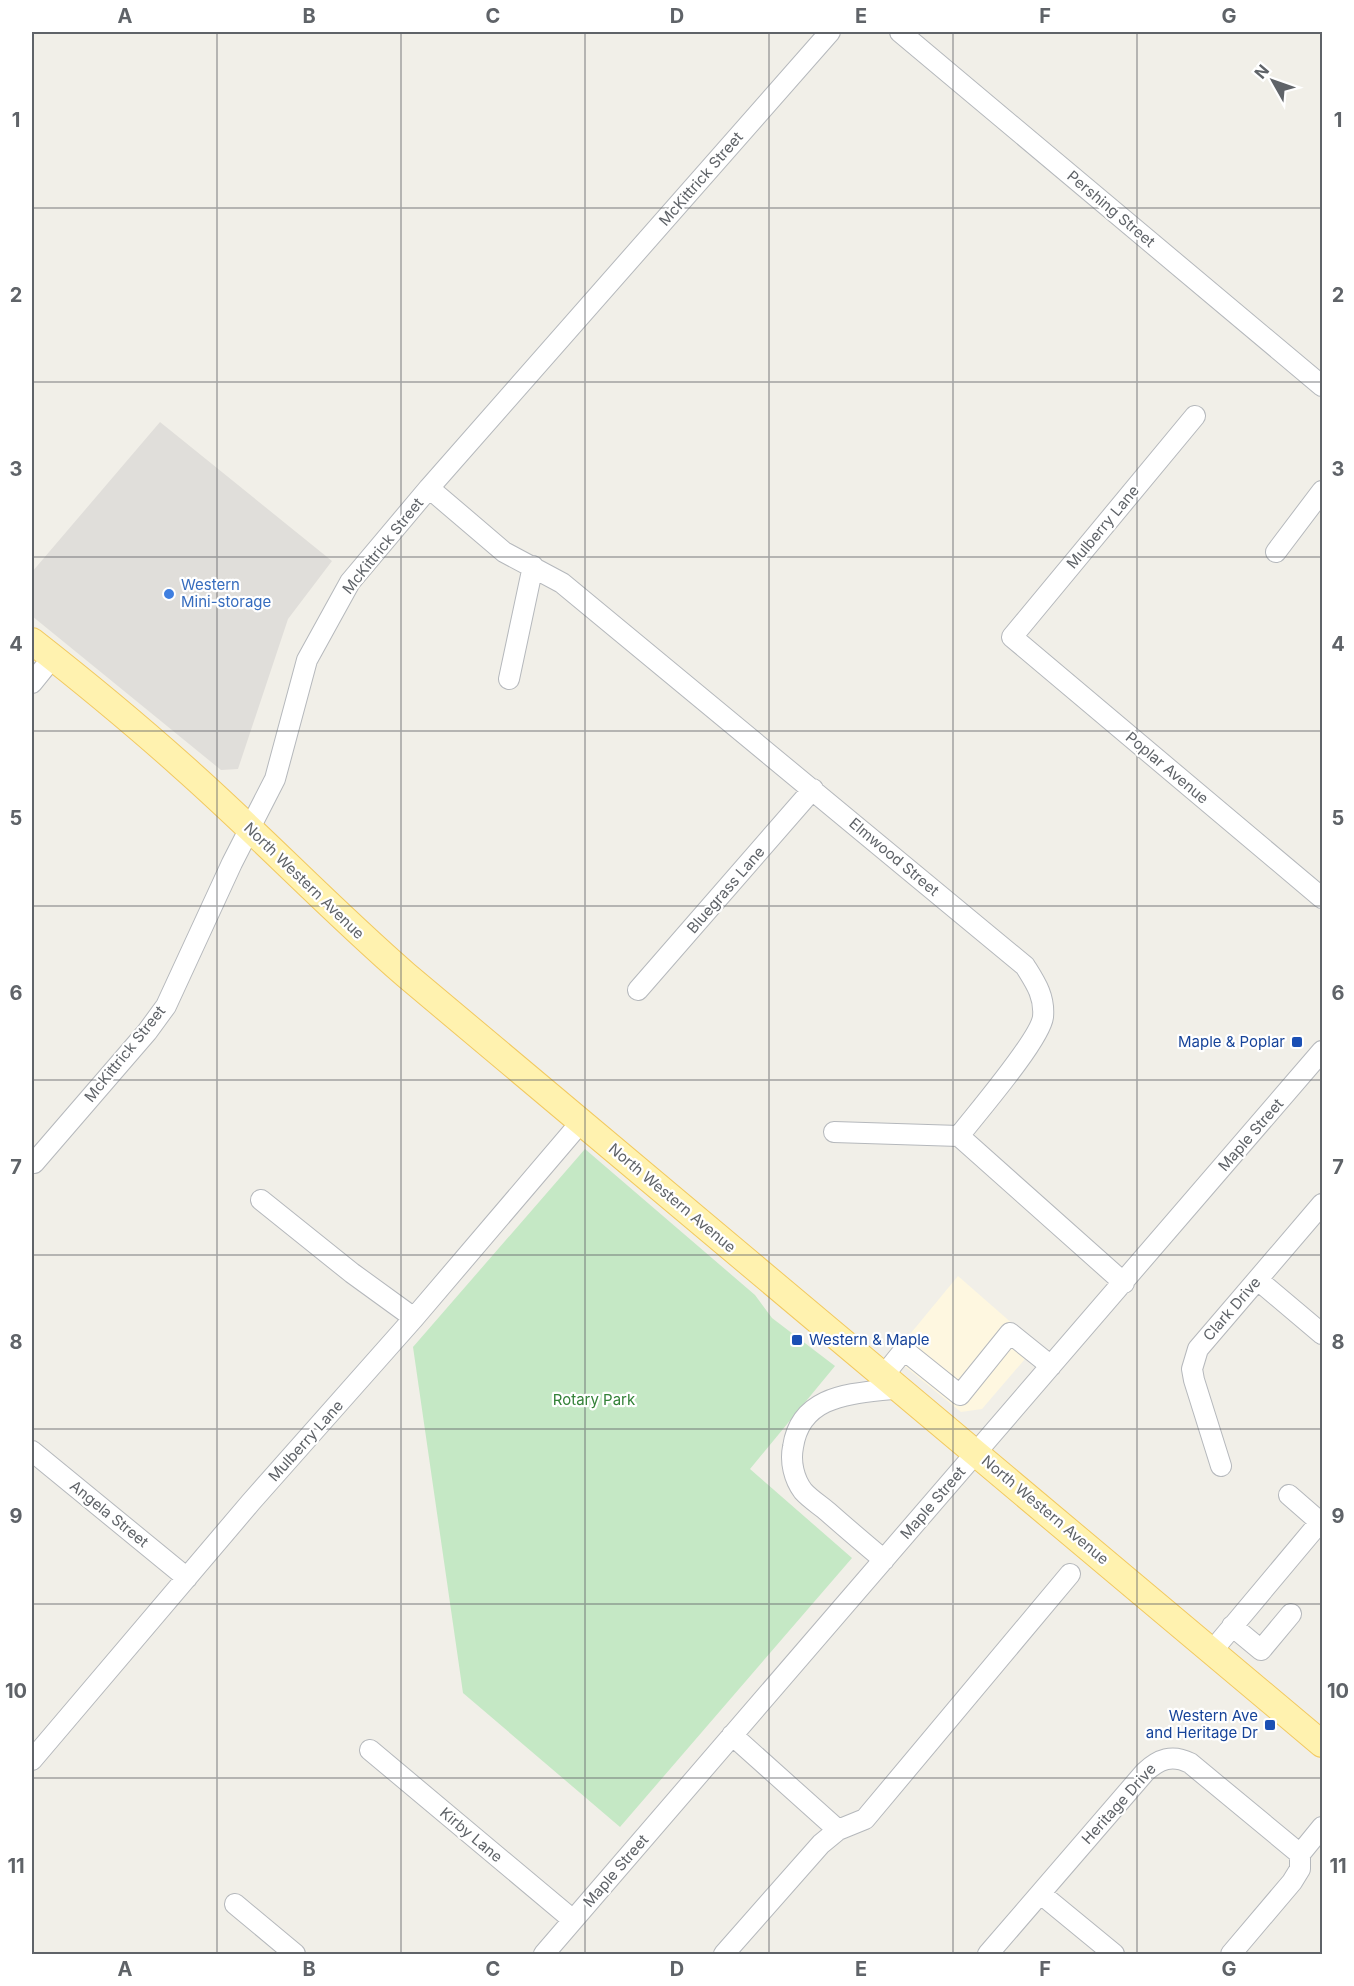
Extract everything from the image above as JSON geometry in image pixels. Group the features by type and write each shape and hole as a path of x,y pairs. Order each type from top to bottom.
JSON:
{"main road":[{"name":"North Western Avenue","path":"32,641 167,753 362,937 1212,1651 1319,1735"}],"street":[{"name":"McKittrick Street","path":"33,1163 147,1032 166,1006 275,779 307,660 350,582 429,488 830,32"},
{"name":"Pershing Street","path":"900,32 1323,386"},
{"name":"Mulberry Lane","path":"1012,637 1195,416"},
{"name":"Elmwood Street","path":"429,488 504,552 562,583 1025,966 1041,991 1043,1019 1027,1048 959,1136"},
{"path":"1276,552 1323,490"},
{"path":"509,679 533,566"},
{"name":"Poplar Avenue","path":"1012,637 1323,898"},
{"path":"32,683 53,657"},
{"name":"Bluegrass Lane","path":"638,990 813,789"},
{"name":"Maple Street","path":"544,1954 1323,1051"},
{"name":"Mulberry Lane","path":"32,1760 251,1502 414,1318 581,1122"},
{"path":"834,1132 959,1136 1124,1283"},
{"path":"261,1200 352,1273 414,1318"},
{"name":"Clark Drive","path":"1221,1466 1194,1380 1192,1369 1198,1349 1323,1204"},
{"path":"1258,1280 1323,1334"},
{"path":"884,1560 805,1492 795,1473 792,1452 797,1431 803,1420 820,1404 842,1395 891,1382 904,1350 960,1395 1010,1333 1052,1366"},
{"name":"Angela Street","path":"32,1451 187,1578"},
{"path":"1212,1651 1320,1522 1288,1495"},
{"path":"724,1954 821,1844 838,1830 865,1819 1070,1574"},
{"path":"1232,1626 1261,1650 1291,1614"},
{"path":"732,1735 838,1830"},
{"name":"Kirby Lane","path":"370,1750 573,1920"},
{"name":"Heritage Drive","path":"988,1954 1145,1772 1158,1761 1166,1758 1175,1758 1190,1763 1300,1854"},
{"path":"1231,1954 1292,1882 1300,1869 1300,1854 1323,1827"},
{"path":"1041,1893 1114,1954"},
{"path":"235,1904 295,1954"}],"shaded area":[{"name":"Western Mini-storage","path":"160,422 332,561 288,619 238,769 221,770 32,616 32,572"},
{"path":"958,1276 1037,1345 982,1409 961,1412 892,1356"}],"green space":[{"name":"Rotary Park","path":"585,1149 755,1295 772,1318 835,1366 750,1469 852,1558 620,1827 463,1693 413,1347"}],"place":[{"name":"Western Mini-storage","path":"169,594"},
{"name":"Maple & Poplar","path":"1297,1042"},
{"name":"Western & Maple","path":"797,1340"},
{"name":"Western Ave and Heritage Dr","path":"1270,1725"}]}
